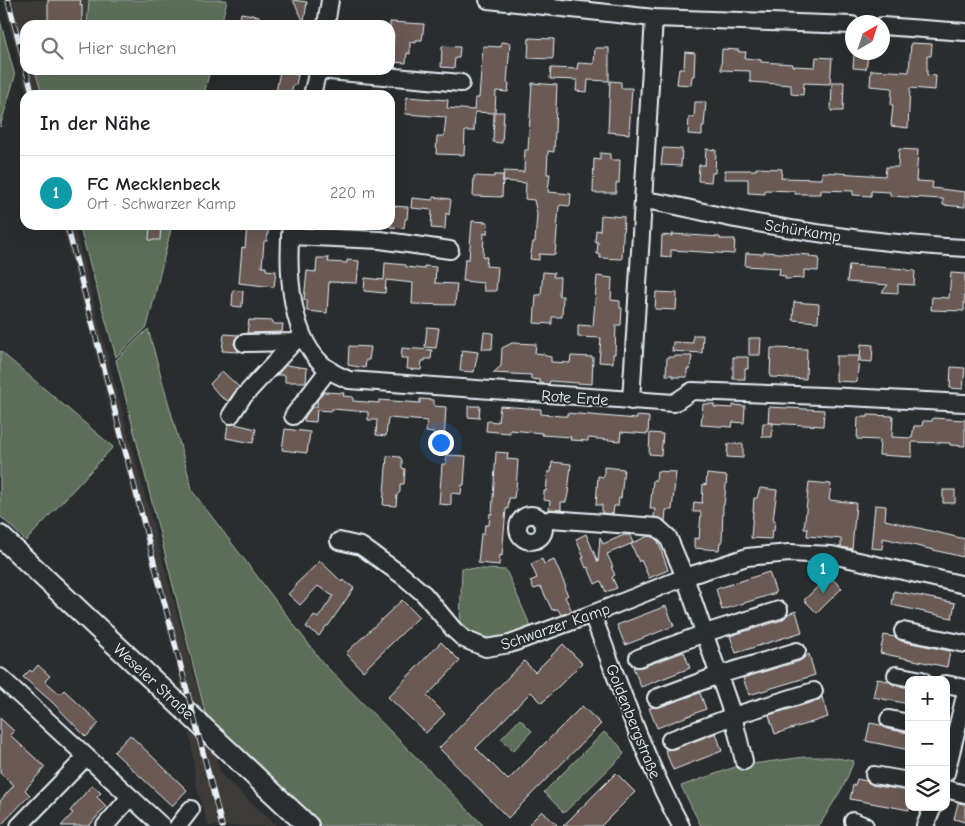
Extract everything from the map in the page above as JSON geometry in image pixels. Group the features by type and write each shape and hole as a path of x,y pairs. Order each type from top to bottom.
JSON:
{"main road":[{"name":"Weseler Straße","path":"0,536 308,826"}],"street":[{"path":"327,20 330,0"},
{"path":"488,0 569,5 654,18 845,25"},
{"path":"631,401 654,18"},
{"path":"890,27 965,32"},
{"path":"313,90 317,75"},
{"path":"373,75 461,83"},
{"name":"Schürkamp","path":"643,200 665,203 739,220 832,235 965,248"},
{"name":"Rote Erde","path":"450,250 380,240 290,231 288,272 299,340 306,344 328,370 349,380 674,403 692,391 965,403"},
{"path":"244,343 299,340"},
{"path":"231,415 242,398 299,340"},
{"path":"293,416 328,370"},
{"path":"542,522 551,519 657,527 668,537 705,633 733,716 744,761"},
{"name":"Schwarzer Kamp","path":"339,541 361,546 403,576 424,594 464,639 486,648 505,645 592,614 685,577 747,557 790,553 832,555 965,586"},
{"path":"638,658 705,633 779,610"},
{"name":"Goldenbergstraße","path":"592,614 647,758 662,792 681,826"},
{"path":"903,631 965,644"},
{"path":"656,698 719,675 797,651"},
{"path":"896,675 905,677"},
{"path":"2,683 162,826"},
{"path":"950,685 965,688"},
{"path":"670,740 733,716 814,691"},
{"path":"948,766 965,696"},
{"path":"889,719 905,722"},
{"path":"19,826 86,757"},
{"path":"874,775 905,781"},
{"path":"950,790 965,794"},
{"path":"105,826 130,797"},
{"path":"178,826 191,809"},
{"path":"925,826 931,811"}],"shaded area":[{"path":"3,0 89,0 87,20 20,20 20,67"},
{"path":"22,75 36,75 40,90 26,90"},
{"path":"63,230 75,230 112,374 221,775 277,826 208,826 196,783 192,748 176,662"}],"green space":[{"path":"89,0 227,0 222,20 87,20"},
{"path":"0,20 15,76 0,127"},
{"path":"36,75 209,75 205,90 41,90"},
{"path":"80,230 171,230 147,327 116,357"},
{"path":"148,329 193,492 323,663 484,826 322,826 207,720 116,360"},
{"path":"0,351 113,447 26,541 0,516"},
{"path":"462,568 506,570 531,627 503,636 486,637 477,635 460,623"},
{"path":"520,719 532,731 513,751 501,739"},
{"path":"604,732 619,745 624,754 564,813 544,792"},
{"path":"804,757 831,757 854,761 844,785 819,826 701,826 681,786 738,766"}],"building":[{"path":"48,0 81,0 82,20 48,20"},
{"path":"293,0 307,2 303,20"},
{"path":"241,13 259,16 259,20 240,20"},
{"path":"395,22 424,24 422,40 416,40 416,43 410,42 410,54 407,53 406,63 395,62"},
{"path":"529,38 554,39 553,59 528,58"},
{"path":"501,42 510,43 508,92 496,91 495,112 504,112 502,143 493,142 494,113 475,112 474,131 465,131 464,155 436,154 437,136 444,136 446,117 405,114 407,97 448,100 447,108 474,110 475,98 479,98 483,46 501,47"},
{"path":"911,43 932,44 931,56 927,56 927,75 936,76 935,90 910,88 908,128 891,126 892,88 870,86 871,70 909,72"},
{"path":"442,46 460,47 459,58 455,58 454,68 441,67"},
{"path":"595,48 609,48 609,81 588,80 587,92 576,91 577,80 550,79 551,68 577,69 578,63 594,64"},
{"path":"722,49 746,52 745,58 761,60 761,62 793,64 792,66 815,67 816,57 832,58 830,84 804,83 803,95 791,94 791,85 750,82 750,71 721,70"},
{"path":"685,52 695,53 694,76 692,76 691,85 677,84 679,68 684,68"},
{"path":"854,60 867,60 866,69 853,68"},
{"path":"279,75 298,75 296,85 293,85 292,90 276,90"},
{"path":"610,81 621,82 621,88 632,88 629,134 608,132"},
{"path":"832,82 844,82 843,111 831,111"},
{"path":"532,83 557,85 554,152 548,151 547,174 550,174 548,192 571,194 570,206 560,205 559,207 555,255 539,254 539,260 530,259 533,242 535,242 537,214 534,200 525,199 526,183 503,181 504,171 524,172 525,150 528,150"},
{"path":"695,102 706,102 702,135 688,134 689,117 694,118"},
{"path":"663,148 682,149 681,166 661,165"},
{"path":"706,149 716,150 715,173 712,173 711,182 698,181 699,165 705,165"},
{"path":"899,149 918,150 916,181 933,182 932,188 965,192 965,207 943,205 943,199 890,196 890,192 871,191 871,196 853,195 853,191 821,190 821,194 795,194 795,191 765,190 765,194 748,193 748,179 725,179 725,170 756,170 756,168 782,169 781,178 822,179 822,172 885,176 886,167 898,167"},
{"path":"600,153 610,154 610,160 620,160 619,183 616,183 616,193 593,193 594,159 600,160"},
{"path":"494,175 503,175 502,197 473,196 474,176 494,177"},
{"path":"433,197 451,200 449,215 446,213 445,229 431,228 432,210 411,208 412,198 433,200"},
{"path":"395,206 408,207 404,228 395,227"},
{"path":"601,215 624,217 622,259 600,258 600,254 597,254 596,230 600,231"},
{"path":"472,221 488,222 487,234 484,233 483,257 487,257 486,266 498,267 496,291 484,291 483,283 463,281 465,259 469,259"},
{"path":"150,230 161,230 160,240 149,240"},
{"path":"247,230 268,230 267,241 264,241 262,267 266,267 266,270 276,271 274,287 239,283 242,247 245,248"},
{"path":"672,234 735,239 734,254 671,250 671,257 661,256 662,235 672,236"},
{"path":"764,252 810,255 810,257 819,258 818,271 804,270 804,278 785,279 785,276 779,275 780,268 745,266 746,253 763,254"},
{"path":"317,258 329,258 328,262 347,263 347,260 359,261 357,283 329,282 327,313 307,311 307,300 304,300 307,271 316,272"},
{"path":"385,263 424,269 424,266 436,267 435,283 457,284 455,305 412,304 413,283 386,280 385,293 364,291 365,278 384,280"},
{"path":"849,265 915,271 914,285 898,284 898,293 882,292 888,285 847,282"},
{"path":"543,272 554,273 553,277 560,277 559,296 563,296 562,317 552,317 552,324 534,323 536,295 541,295"},
{"path":"951,273 965,274 964,311 931,310 932,297 949,298"},
{"path":"597,276 612,278 611,300 620,301 620,308 622,308 621,325 616,325 613,363 599,362 601,338 578,337 578,325 593,326"},
{"path":"233,290 243,291 242,307 232,306"},
{"path":"656,292 677,293 676,310 655,309"},
{"path":"794,302 819,304 818,322 793,320"},
{"path":"249,320 273,321 273,324 283,324 282,332 247,333"},
{"path":"427,327 439,328 436,348 425,347"},
{"path":"484,332 493,333 492,349 482,349"},
{"path":"224,334 239,335 235,339 234,344 239,352 222,351"},
{"path":"693,335 703,335 702,353 672,351 673,342 693,343"},
{"path":"749,338 761,338 760,355 749,355"},
{"path":"512,343 536,344 535,353 551,357 551,362 570,363 571,356 593,357 592,384 550,381 549,384 540,383 540,380 531,379 531,375 493,373 501,366 502,348"},
{"path":"861,344 873,345 872,362 860,361"},
{"path":"349,346 371,347 369,360 366,360 365,368 348,365"},
{"path":"402,348 432,350 431,359 422,361 421,370 407,369 408,358 401,358"},
{"path":"771,348 807,349 806,379 770,377"},
{"path":"462,350 478,352 474,372 460,371"},
{"path":"692,356 690,369 687,369 687,377 666,375 667,357"},
{"path":"836,356 859,356 857,382 836,381"},
{"path":"733,357 748,357 748,369 745,369 745,379 733,379"},
{"path":"286,365 307,368 306,382 285,382 285,375 277,375"},
{"path":"951,367 965,368 963,389 950,388"},
{"path":"222,371 239,387 228,401 220,396 210,384"},
{"path":"324,392 344,393 343,396 353,397 353,401 379,403 379,400 420,403 420,399 434,400 434,406 446,407 444,443 433,443 434,433 426,432 427,421 388,418 386,436 376,435 377,420 368,420 368,412 332,409 331,411 317,410 316,422 304,421 312,407 317,407 317,400"},
{"path":"703,404 714,404 714,407 733,408 733,405 745,406 744,423 733,422 732,427 701,425"},
{"path":"468,406 480,406 479,418 468,417"},
{"path":"500,406 541,409 541,414 561,416 567,416 567,413 637,419 637,416 649,417 648,434 621,432 620,441 588,438 588,441 570,440 571,437 542,435 542,433 510,430 510,433 486,431 487,421 498,422"},
{"path":"769,407 824,410 823,426 768,423"},
{"path":"868,415 893,416 892,437 912,438 914,426 922,426 923,421 932,421 933,418 965,420 965,446 950,445 950,443 912,442 912,457 879,455 880,440 857,439 858,417 868,417"},
{"path":"763,423 773,423 772,437 762,437"},
{"path":"228,424 256,429 253,443 226,438"},
{"path":"285,429 310,432 307,453 282,450"},
{"path":"650,433 663,434 661,455 649,454"},
{"path":"728,444 743,444 743,458 727,457"},
{"path":"496,452 508,453 507,459 518,460 516,490 514,498 509,498 508,509 506,509 502,556 500,555 499,565 478,563 481,534 484,534 485,525 489,525 490,513 492,514"},
{"path":"446,455 466,456 464,485 462,485 461,494 451,493 451,505 439,504 442,464 446,464"},
{"path":"387,456 400,457 402,468 405,469 404,484 400,484 396,506 383,505"},
{"path":"552,462 571,464 568,494 566,502 561,502 561,510 549,509 550,501 544,500 548,472 551,472"},
{"path":"604,467 624,469 621,498 619,498 618,506 614,506 613,514 602,513 602,505 596,505 598,476 604,477"},
{"path":"657,471 676,472 672,510 666,510 665,521 654,517 655,509 650,509 653,480 656,480"},
{"path":"707,474 727,476 723,505 722,542 720,542 719,550 694,548 694,538 699,539 701,512 693,512 694,502 702,503 703,484 706,485"},
{"path":"809,482 831,484 829,500 856,503 852,549 841,547 841,539 807,536 808,529 804,529"},
{"path":"760,488 777,490 773,520 775,520 774,531 772,531 771,539 751,538 754,498 757,498"},
{"path":"943,490 955,490 955,503 943,503"},
{"path":"875,505 886,506 885,520 965,539 963,557 883,538 882,549 871,548"},
{"path":"586,534 598,562 600,537 603,544 624,535 630,535 633,543 607,554 613,567 611,567 615,575 612,577 617,588 606,592 601,581 595,584 588,567 586,568 576,539"},
{"path":"648,536 658,541 668,570 649,578 631,544"},
{"path":"542,559 544,564 554,560 566,587 564,588 568,595 565,597 572,611 561,615 558,609 552,610 541,587 534,589 530,581 537,578 531,564"},
{"path":"320,561 342,582 343,580 354,588 319,636 306,627 314,615 318,618 333,596 318,586 300,605 288,594"},
{"path":"769,572 776,593 722,610 716,589"},
{"path":"829,576 842,588 817,613 804,600"},
{"path":"894,591 955,603 952,618 892,605"},
{"path":"402,600 419,617 363,671 346,653"},
{"path":"666,606 674,626 625,645 617,625"},
{"path":"796,611 802,632 736,653 730,636 782,620 788,614"},
{"path":"884,635 895,637 901,641 950,651 947,667 880,653"},
{"path":"441,642 460,661 427,696 445,714 426,733 388,697"},
{"path":"563,644 582,663 542,703 531,692 476,748 508,780 582,706 601,724 508,818 439,748 524,661 535,672"},
{"path":"684,652 690,668 641,687 633,667 642,667"},
{"path":"809,654 815,675 749,695 743,678 800,661"},
{"path":"38,665 50,676 45,681 60,694 64,690 99,723 86,737 52,702 23,677 30,670 32,672"},
{"path":"877,679 905,687 905,703 873,697"},
{"path":"700,693 706,709 657,728 649,708 659,707"},
{"path":"822,697 828,717 775,734 769,715 817,701"},
{"path":"0,718 14,731 10,735 45,767 25,790 30,795 0,826 0,801 14,785 0,773"},
{"path":"870,723 905,732 905,749 866,741"},
{"path":"716,733 722,751 673,770 665,750 674,749"},
{"path":"130,735 187,790 172,806 114,752"},
{"path":"616,773 635,792 601,826 563,826"},
{"path":"857,779 872,785 905,790 905,809 850,799 853,785 855,785"},
{"path":"92,785 101,793 97,797 106,806 89,826 61,826 73,813 70,811"},
{"path":"958,803 965,804 965,822 954,819"},
{"path":"542,811 558,826 527,826"}],"railway":[{"path":"8,0 20,46"},
{"path":"27,75 32,90"},
{"path":"68,230 222,826"}],"place":[{"name":"FC Mecklenbeck","path":"823,594"}]}
